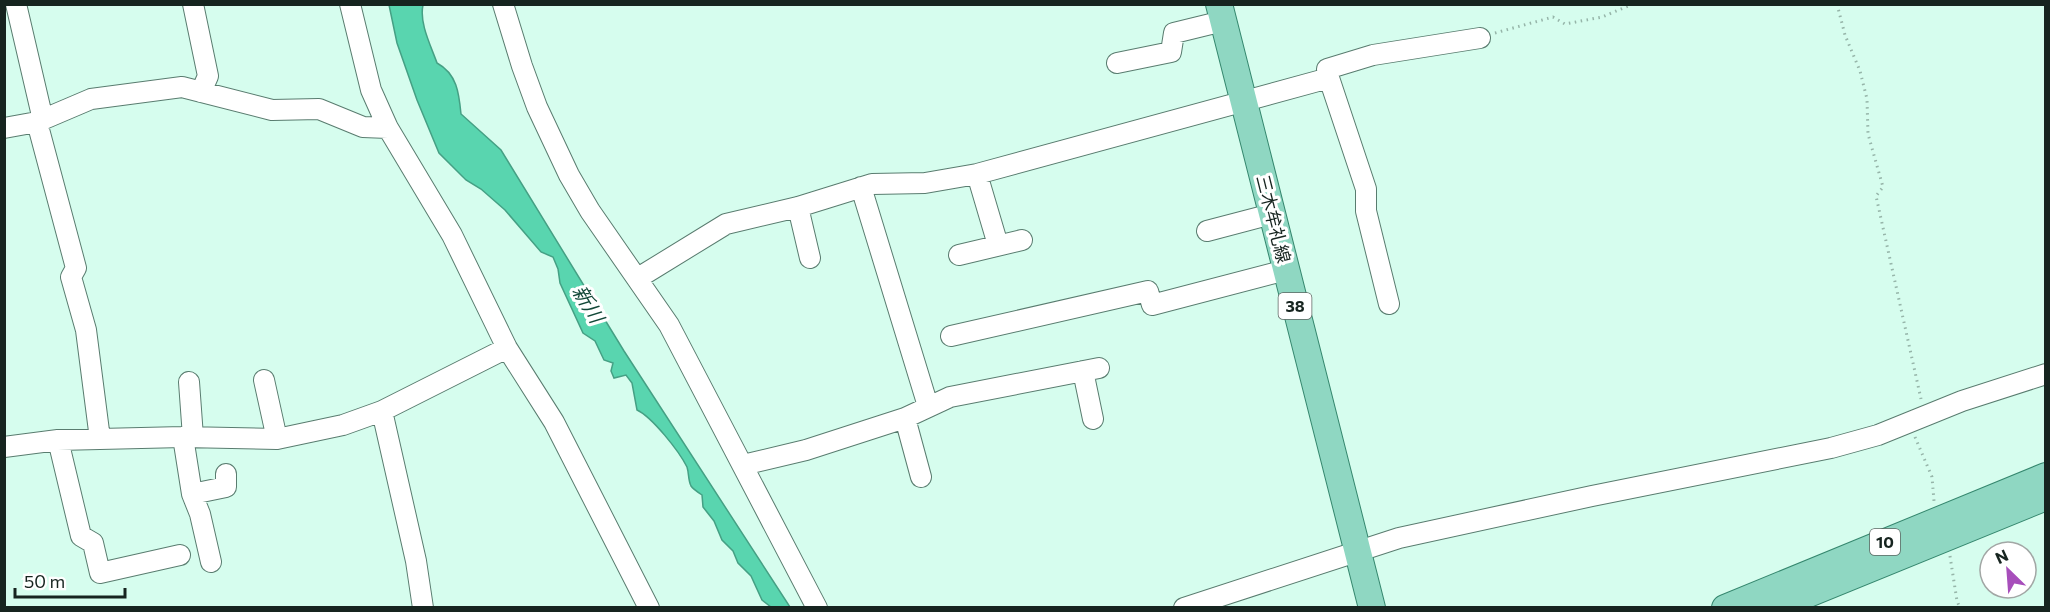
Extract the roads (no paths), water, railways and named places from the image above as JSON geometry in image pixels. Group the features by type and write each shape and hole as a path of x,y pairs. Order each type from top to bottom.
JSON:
{"main road":[{"name":"三木牟礼線","path":"1221,13 1372,608"},
{"name":"10","path":"1725,608 2046,476"},
{"name":"10","path":"1774,608 2046,497"}],"street":[{"path":"15,4 40,121 76,268 71,277 86,330 100,439"},
{"path":"193,4 208,76 201,92"},
{"path":"350,4 371,90 388,128 452,235 507,348 554,422 649,608"},
{"path":"503,4 522,66 564,165 590,211 669,325 817,608"},
{"path":"1117,63 1171,52 1174,33 1221,13"},
{"path":"1389,304 1366,212 1366,189 1327,69 1373,55 1480,38"},
{"path":"638,278 726,224 798,207 872,184 925,183 977,174 1329,78"},
{"path":"4,128 40,121 92,99 182,87 272,110 319,109 363,127 388,128"},
{"path":"977,174 998,245"},
{"path":"861,187 928,406"},
{"path":"798,207 810,258"},
{"path":"1207,231 1272,214"},
{"path":"959,255 1022,240"},
{"path":"951,336 1148,291 1152,305 1286,270"},
{"path":"4,447 58,440 188,437 277,439 343,425 382,411 507,348"},
{"path":"743,465 806,450 905,417 950,397 1091,370 1093,419"},
{"path":"1184,608 1399,538 1831,448 1878,435 2046,374"},
{"path":"264,381 277,439"},
{"path":"189,382 188,437 192,494 200,514 211,562"},
{"path":"382,411 416,561 423,608"},
{"path":"905,417 921,477"},
{"path":"58,440 81,536 93,543 100,573 180,555"},
{"path":"192,494 226,487 226,474"}],"water":[{"name":"新川","path":"389,5 423,5 424,27 429,42 437,63 444,67 453,78 461,114 501,150 624,351 790,607 771,607 762,600 751,576 738,563 733,551 722,540 714,521 703,507 702,495 691,486 683,460 657,427 637,410 632,383 626,375 614,378 611,371 613,363 604,360 595,341 583,333 560,283 553,257 541,252 505,210 481,189 466,180 439,153 397,43"}]}
